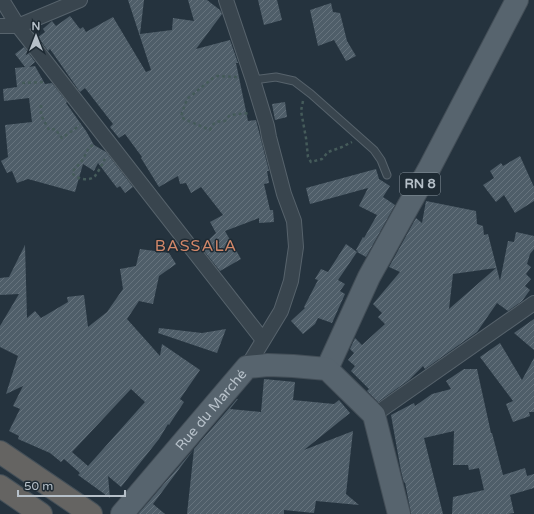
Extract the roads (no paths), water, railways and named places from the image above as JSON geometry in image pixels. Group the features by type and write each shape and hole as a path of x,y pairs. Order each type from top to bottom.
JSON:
{"highway":[{"path":"0,452 92,514"},
{"path":"0,486 41,514"}],"main road":[{"name":"RN 8","path":"327,369 369,277 430,167 517,0"},
{"name":"Rue du Marché","path":"122,514 247,367 268,365 327,369"},
{"path":"327,369 374,415 399,514"}],"street":[{"path":"2,0 18,26 262,340"},
{"path":"0,26 18,26 80,0"},
{"path":"226,0 253,80 284,194 294,221 296,247 291,281 281,311 247,367"},
{"path":"374,415 534,303"}],"lane":[{"path":"253,80 276,77 294,81 374,150 381,160 387,175"}],"district":[{"name":"BASSALA","path":"196,246"}]}
